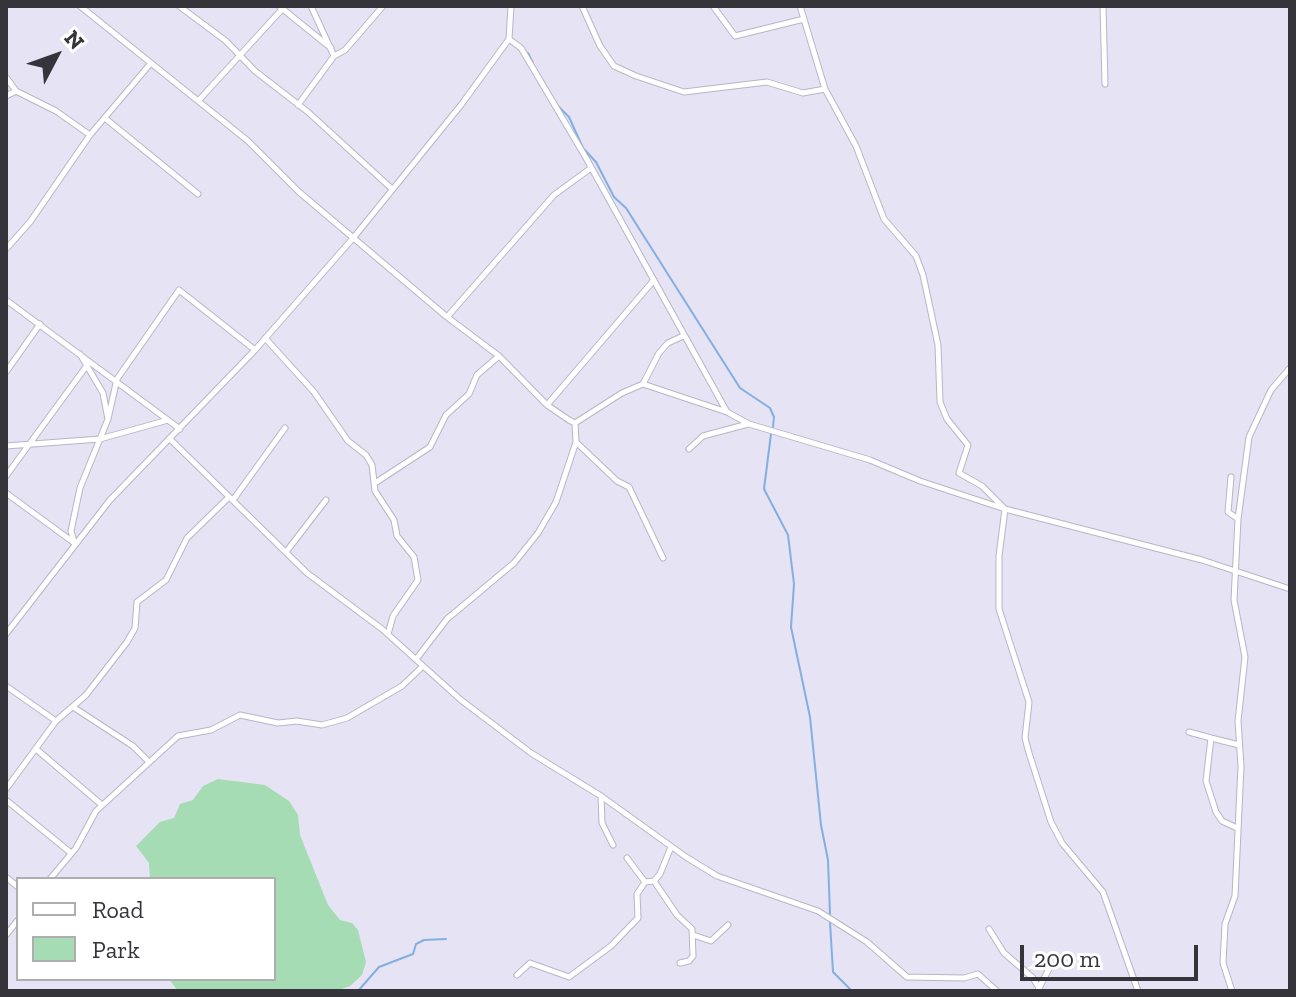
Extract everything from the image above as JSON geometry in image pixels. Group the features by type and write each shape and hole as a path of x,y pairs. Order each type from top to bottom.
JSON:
{"street":[{"path":"80,6 199,100 447,317 499,356 547,405 575,423"},
{"path":"179,6 240,54 255,71 391,188"},
{"path":"311,6 333,53"},
{"path":"298,105 333,53 345,50 383,6"},
{"path":"6,634 110,500 255,350 354,237 461,105 509,39 511,6"},
{"path":"582,6 600,46 614,66 628,73 684,92 767,82 803,93 825,89"},
{"path":"713,6 735,36 804,19"},
{"path":"800,6 825,89 850,133 884,219 916,256 923,275 938,345 940,402 947,419 968,445 959,473 982,486 1005,509"},
{"path":"1103,6 1105,84"},
{"path":"199,100 282,7 292,20 333,53"},
{"path":"509,39 521,48 683,336 719,391 727,412"},
{"path":"6,249 30,222 90,135 151,63"},
{"path":"6,77 16,91 56,111 90,135"},
{"path":"6,96 16,91"},
{"path":"106,119 198,194"},
{"path":"447,317 554,195 591,168"},
{"path":"547,405 654,280"},
{"path":"75,543 71,531 80,488 108,419 117,379 179,290 255,350"},
{"path":"6,300 117,379 180,429"},
{"path":"6,372 40,324"},
{"path":"575,423 622,393 643,384 659,353 668,343 683,336"},
{"path":"265,338 309,385 348,441 366,455 372,465 375,491 394,520 397,536 414,557 418,580 393,616 388,634"},
{"path":"80,353 85,368 103,393 108,419"},
{"path":"375,483 430,447 446,415 469,394 477,375 499,356"},
{"path":"6,476 85,368"},
{"path":"1232,991 1223,963 1225,924 1235,896 1245,657 1234,600 1238,519 1249,437 1271,390 1290,368"},
{"path":"643,384 727,412 749,424 859,456 1005,509 1236,570 1290,589"},
{"path":"6,446 100,439 168,420"},
{"path":"417,658 447,619 514,563 538,533 556,502 576,442 575,423"},
{"path":"689,449 703,436 749,424"},
{"path":"6,789 56,721 73,707 127,642 135,628 137,602 166,580 187,538 231,499 285,428"},
{"path":"171,440 331,593 388,634 461,700 531,753 601,796 671,847 717,876 788,898 829,917 867,942 907,977 964,978 978,974 997,991"},
{"path":"576,442 617,481 629,487 663,558"},
{"path":"1231,477 1228,512 1238,519"},
{"path":"6,493 75,543"},
{"path":"286,552 326,500"},
{"path":"1005,509 999,556 999,609 1029,702 1025,738 1029,753 1051,822 1062,843 1103,892 1138,991"},
{"path":"52,877 71,853 88,820 147,760 178,736 211,730 240,715 278,723 297,721 322,725 347,718 402,686 423,666"},
{"path":"6,686 56,721"},
{"path":"73,707 133,746 147,760"},
{"path":"1189,732 1239,745"},
{"path":"1211,738 1206,781 1212,802 1222,821 1237,828"},
{"path":"36,749 102,805"},
{"path":"601,796 602,823 613,845"},
{"path":"6,800 71,853"},
{"path":"654,881 671,847"},
{"path":"627,858 645,882"},
{"path":"517,975 530,963 573,976 633,925 638,918 637,894 645,882 654,881"},
{"path":"654,881 677,915 692,929 693,956 685,964 680,963"},
{"path":"693,935 711,941 728,925"},
{"path":"989,929 1004,953 1033,978 1038,990"},
{"path":"1038,990 1051,965"}],"green space":[{"path":"218,779 265,785 289,801 298,815 300,835 328,905 340,920 352,923 358,930 366,962 362,975 350,986 336,991 178,991 170,981 276,981 276,877 150,877 149,863 136,846 160,822 174,818 180,804 193,800 203,786"}],"waterway":[{"path":"528,53 533,63"},
{"path":"558,106 569,117 583,148 596,162 614,197 626,208 740,388 770,408 774,417 773,427"},
{"path":"771,434 764,489 788,535 794,584 791,627 810,717 821,825 828,860 830,914"},
{"path":"830,922 833,972 852,991"},
{"path":"358,991 379,967 413,954 416,944 424,940 446,939"}]}
